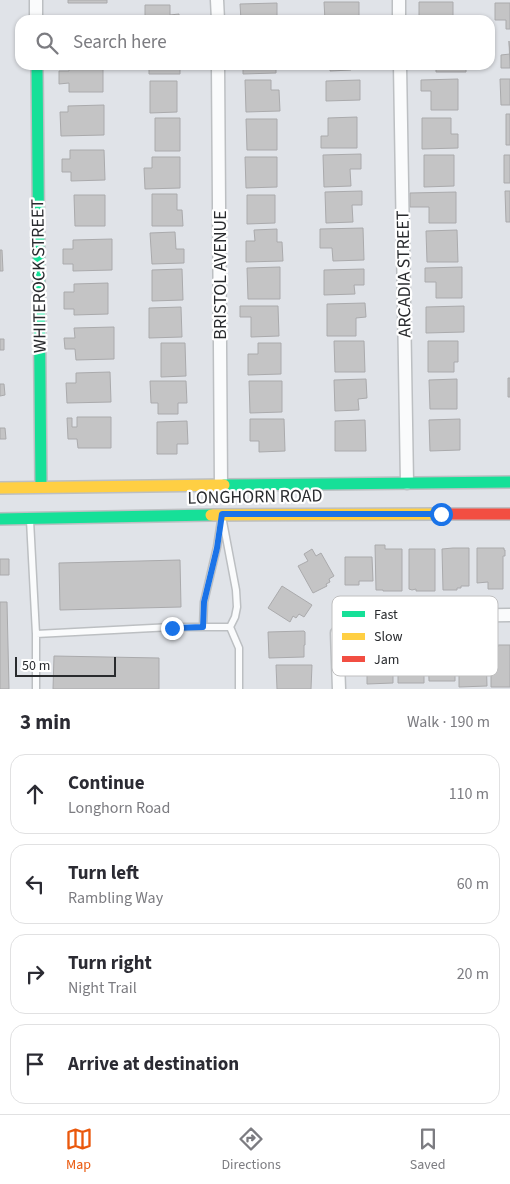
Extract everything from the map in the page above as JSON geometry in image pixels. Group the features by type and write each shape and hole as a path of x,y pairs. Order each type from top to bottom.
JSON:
{"main road":[{"name":"WHITEROCK STREET","path":"37,70 41,487"},
{"name":"LONGHORN ROAD","path":"0,519 30,519 407,483 510,482"},
{"name":"LONGHORN ROAD","path":"0,488 41,487 222,500 510,514"}],"street":[{"path":"36,0 36,15"},
{"path":"217,0 218,15"},
{"path":"399,0 399,15"},
{"name":"BRISTOL AVENUE","path":"218,70 222,500"},
{"name":"ARCADIA STREET","path":"400,70 407,483"},
{"path":"339,676 339,689"}],"lane":[{"path":"203,627 204,602 217,548 222,500"},
{"path":"222,500 236,590 237,606 235,617 230,627 239,648 240,689"},
{"path":"30,519 36,634 36,689"},
{"path":"36,634 230,627"}],"building":[{"path":"68,0 107,0 107,3 68,3"},
{"path":"324,2 359,2 359,15 325,15"},
{"path":"419,2 453,2 453,15 419,15"},
{"path":"277,3 277,15 241,15 240,4"},
{"path":"495,3 510,3 510,29 506,29 506,20 495,20"},
{"path":"145,5 170,5 170,15 145,15"},
{"path":"509,54 510,68 501,68 501,55"},
{"path":"103,70 103,92 69,92 69,83 59,84 59,71"},
{"path":"149,70 180,70 180,74 149,74"},
{"path":"243,70 276,70 276,73 243,74"},
{"path":"436,70 466,70 466,72 436,72"},
{"path":"458,79 458,110 431,110 431,91 421,91 421,80"},
{"path":"500,79 510,79 510,105 501,105"},
{"path":"245,80 271,80 271,90 279,90 280,111 246,112"},
{"path":"360,80 360,100 326,101 326,81"},
{"path":"150,81 177,81 177,112 150,113"},
{"path":"104,105 104,135 61,136 60,112 68,112 68,106"},
{"path":"506,114 510,114 510,145 506,145"},
{"path":"357,117 357,148 321,148 321,136 328,136 328,118"},
{"path":"155,118 180,118 180,151 155,151"},
{"path":"422,118 451,118 451,134 458,134 458,148 422,149"},
{"path":"246,119 277,119 277,150 247,150"},
{"path":"70,150 104,150 105,180 71,181 71,172 62,172 62,159 70,159"},
{"path":"361,154 361,169 350,169 351,186 324,187 323,155"},
{"path":"424,155 454,155 454,186 424,187"},
{"path":"504,155 510,155 510,183 504,183"},
{"path":"152,157 180,157 180,188 145,189 144,168 152,168"},
{"path":"245,157 277,157 277,187 246,188"},
{"path":"362,191 362,205 352,205 353,222 326,223 325,192"},
{"path":"505,191 510,191 510,222 506,222"},
{"path":"456,192 456,223 429,223 429,207 410,207 410,193"},
{"path":"152,194 177,194 177,210 182,210 183,226 152,226"},
{"path":"74,195 105,195 105,226 75,226"},
{"path":"247,195 275,195 275,223 247,224"},
{"path":"363,228 364,260 333,261 332,248 320,248 320,229"},
{"path":"277,229 277,242 282,242 283,261 246,262 246,241 255,241 254,230"},
{"path":"457,230 458,262 427,262 426,231"},
{"path":"175,232 176,249 184,249 184,263 152,264 150,233"},
{"path":"112,239 112,270 73,271 73,264 63,264 63,249 73,249 73,240"},
{"path":"0,250 2,250 3,271 0,271"},
{"path":"280,267 280,299 248,299 247,268"},
{"path":"462,267 462,298 436,298 436,282 425,282 425,268"},
{"path":"182,269 183,300 152,301 152,270"},
{"path":"364,269 364,285 354,285 355,294 324,295 324,270"},
{"path":"108,283 108,314 74,315 74,309 64,309 64,292 74,292 74,284"},
{"path":"365,303 366,317 356,318 356,336 327,336 327,304"},
{"path":"240,306 278,306 279,336 251,337 251,317 240,317"},
{"path":"464,306 464,332 426,333 426,307"},
{"path":"181,307 182,337 149,338 149,308"},
{"path":"114,327 114,359 76,360 75,349 65,349 64,338 75,338 74,328"},
{"path":"0,339 4,339 4,350 0,350"},
{"path":"334,341 364,341 365,372 335,372"},
{"path":"428,341 458,341 458,362 454,362 454,372 428,372"},
{"path":"161,343 185,343 186,376 161,377"},
{"path":"258,343 281,343 281,374 248,375 248,354 258,354"},
{"path":"110,372 111,402 67,403 66,383 76,383 76,373"},
{"path":"508,378 510,378 510,397 508,397"},
{"path":"366,379 367,398 358,399 359,410 335,411 334,380"},
{"path":"457,379 457,409 430,409 429,380"},
{"path":"150,381 186,381 187,403 178,403 178,414 158,414 158,403 151,403"},
{"path":"249,381 282,381 282,412 250,413"},
{"path":"0,384 4,384 5,395 0,396"},
{"path":"77,417 111,417 111,448 78,448 77,439 68,439 67,418 72,418 72,427 77,427"},
{"path":"250,419 284,419 285,451 259,452 259,441 250,441"},
{"path":"460,419 460,450 430,451 429,420"},
{"path":"365,420 366,451 335,451 335,421"},
{"path":"187,421 188,444 177,444 177,454 157,454 157,422"},
{"path":"0,428 5,428 6,439 0,439"},
{"path":"375,545 385,545 385,549 402,549 402,591 376,590"},
{"path":"469,548 469,586 461,586 457,590 443,590 442,549"},
{"path":"477,548 504,548 503,589 488,589 488,582 477,583"},
{"path":"312,549 316,556 321,553 334,576 329,579 330,582 326,584 327,586 313,593 298,566 308,561 304,554"},
{"path":"409,549 435,549 435,591 409,589"},
{"path":"345,557 372,557 373,581 359,581 359,585 345,585"},
{"path":"0,559 9,559 9,575 0,575"},
{"path":"180,560 181,607 60,610 59,563"},
{"path":"282,586 312,605 304,617 299,614 296,618 293,616 290,622 268,608"},
{"path":"0,602 7,602 9,689 0,689"},
{"path":"304,631 304,657 269,658 268,632"},
{"path":"498,645 510,645 510,687 491,687 491,676 498,676"},
{"path":"54,656 159,658 159,689 53,689"},
{"path":"276,665 312,665 311,689 277,689"},
{"path":"367,676 393,676 393,683 367,684"},
{"path":"398,676 424,676 424,683 398,683"},
{"path":"429,676 455,676 455,681 429,681"},
{"path":"459,676 487,676 487,686 459,687"}],"traffic: fast":[{"path":"37,70 41,487"},
{"path":"224,485 510,482"},
{"path":"0,519 211,515"}],"traffic: slow":[{"path":"0,488 224,485"},
{"path":"211,515 438,514"}],"traffic: jam":[{"path":"438,514 510,514"}],"route":[{"path":"172,628 203,627 204,602 217,548 222,514 441,514"}]}
